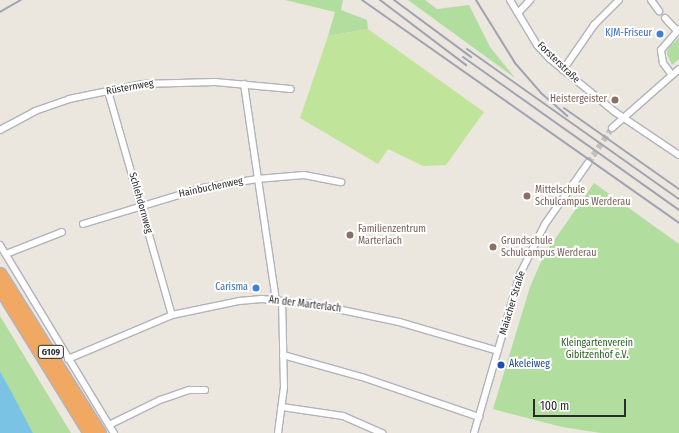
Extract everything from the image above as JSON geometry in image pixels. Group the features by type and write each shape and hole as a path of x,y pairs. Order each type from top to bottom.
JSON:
{"highway":[{"name":"G109","path":"0,273 100,433"},
{"name":"G109","path":"0,289 89,433"}],"street":[{"name":"Forsterstraße","path":"510,0 537,45 563,70 624,117 679,155"},
{"path":"518,13 530,0"},
{"path":"563,70 594,25 619,0"},
{"path":"651,0 659,11"},
{"path":"665,18 678,30 661,50 663,63 672,75"},
{"path":"612,128 679,69"},
{"name":"Rüsternweg","path":"0,130 35,111 70,99 142,84 176,82 244,84 291,89"},
{"path":"244,84 257,179 279,300 283,355 282,407 278,433"},
{"name":"Schlehdornweg","path":"108,91 172,315"},
{"name":"Maiacher Straße","path":"474,433 518,281 528,256 546,224 588,163"},
{"name":"Hainbuchenweg","path":"83,224 140,205 202,188 257,179 304,175 341,182"},
{"path":"6,254 62,232"},
{"path":"0,244 114,433"},
{"name":"An der Marterlach","path":"68,359 172,315 239,301 279,300 320,305 399,322 498,351"},
{"path":"283,355 362,377 479,416"},
{"path":"109,425 160,400 189,390 205,390"},
{"path":"282,407 342,416 379,432"}],"green space":[{"path":"285,0 343,0 341,10 367,20 368,29 328,36 335,12"},
{"path":"408,0 425,0 437,9 469,5 490,47 515,78"},
{"path":"368,29 484,112 446,165 423,166 388,149 378,164 300,118 328,36"},
{"path":"679,38 679,59 672,65 667,54 668,48"},
{"name":"Kleingartenverein Gibitzenhof e.V.","path":"594,183 679,244 679,433 601,433 562,427 493,409 530,287 544,255"},
{"path":"0,316 71,433 33,433 0,371"}],"water":[{"path":"0,371 11,391 33,433 0,433"}],"tunnel":[{"path":"588,163 612,128"}],"railway":[{"path":"0,12 21,0"},
{"path":"362,0 679,223"},
{"path":"380,0 466,65"},
{"path":"394,0 471,57"},
{"path":"476,0 515,63 541,93 567,116"},
{"path":"467,49 679,199"},
{"path":"463,57 679,210"},
{"path":"564,108 679,189"}],"place":[{"name":"KJM-Friseur","path":"660,34"},
{"name":"Heistergeister","path":"615,100"},
{"name":"Mittelschule Schulcampus Werderau","path":"527,196"},
{"name":"Familienzentrum Marterlach","path":"350,235"},
{"name":"Grundschule Schulcampus Werderau","path":"493,247"},
{"name":"Carisma","path":"256,288"},
{"name":"Akeleiweg","path":"501,365"}]}
